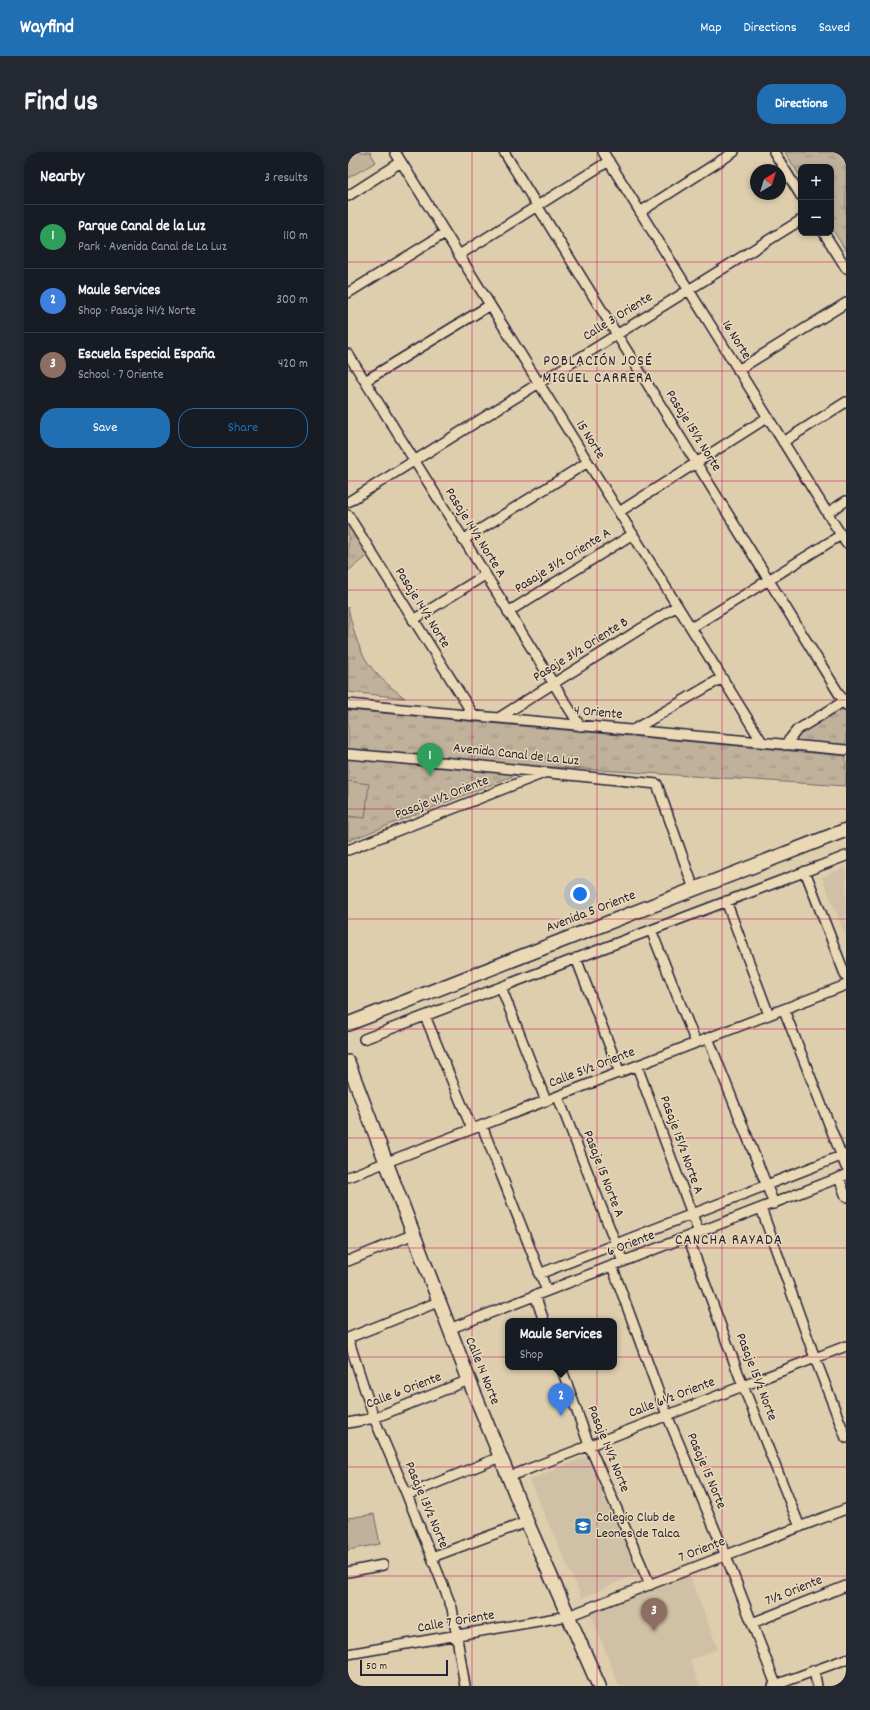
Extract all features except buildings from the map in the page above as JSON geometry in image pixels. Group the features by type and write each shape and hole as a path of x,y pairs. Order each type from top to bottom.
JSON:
{"street":[{"name":"15 Norte","path":"395,152 762,742"},
{"name":"Pasaje 15½ Norte","path":"504,152 845,702"},
{"name":"16 Norte","path":"603,152 844,539"},
{"path":"640,212 734,152"},
{"path":"774,152 798,191"},
{"path":"459,255 609,161"},
{"path":"348,196 401,162"},
{"name":"Calle 3 Oriente","path":"348,502 798,222"},
{"path":"348,293 446,233"},
{"path":"826,236 846,268"},
{"path":"738,370 846,303"},
{"path":"365,381 490,305"},
{"name":"Pasaje 14½ Norte A","path":"348,354 580,726"},
{"path":"783,442 846,402"},
{"path":"618,512 768,417"},
{"path":"463,540 588,462"},
{"path":"827,513 846,501"},
{"name":"Pasaje 14½ Norte","path":"348,515 474,716"},
{"name":"Pasaje 3½ Oriente A","path":"508,612 632,534"},
{"path":"691,628 769,580 844,539"},
{"path":"413,620 485,575"},
{"name":"Pasaje 3½ Oriente B","path":"500,717 677,606"},
{"path":"632,730 722,678"},
{"path":"785,745 797,730 845,702"},
{"name":"4 Oriente","path":"348,704 846,750"},
{"name":"Avenida Canal de La Luz","path":"348,754 546,772 657,784 694,889"},
{"name":"Pasaje 4½ Oriente","path":"348,850 546,772"},
{"name":"Avenida 5 Oriente","path":"348,1024 846,830"},
{"path":"364,1039 846,856"},
{"path":"805,871 846,977"},
{"path":"726,901 769,1015"},
{"path":"652,930 696,1043"},
{"path":"576,958 620,1073"},
{"name":"Calle 5½ Oriente","path":"348,1177 846,986"},
{"path":"501,987 546,1101"},
{"path":"784,1010 844,1155 846,1167"},
{"path":"425,1016 472,1129"},
{"path":"708,1038 774,1204"},
{"name":"Calle 14 Norte","path":"348,1062 414,1234 438,1302 508,1477 599,1686"},
{"name":"Pasaje 15½ Norte A","path":"636,1066 699,1233"},
{"name":"Pasaje 15 Norte A","path":"558,1097 623,1262"},
{"path":"482,1126 547,1291"},
{"name":"6 Oriente","path":"540,1274 844,1155"},
{"path":"843,1177 846,1197"},
{"name":"6 Oriente","path":"449,1329 843,1177"},
{"path":"761,1208 815,1358 846,1438"},
{"path":"348,1260 414,1234"},
{"name":"Pasaje 15½ Norte","path":"688,1237 743,1386 800,1527"},
{"name":"Pasaje 15 Norte","path":"612,1266 667,1415 726,1556 775,1686"},
{"path":"535,1295 543,1318"},
{"path":"348,1338 438,1302"},
{"name":"Pasaje 13½ Norte","path":"348,1338 374,1418 407,1494 452,1608 466,1686"},
{"name":"Calle 6½ Oriente","path":"508,1477 846,1346"},
{"name":"Pasaje 14½ Norte","path":"562,1370 589,1445 650,1585"},
{"name":"Calle 6 Oriente","path":"348,1423 374,1418 469,1380"},
{"path":"407,1494 500,1457"},
{"name":"7 Oriente","path":"568,1616 846,1509"},
{"path":"432,1557 527,1522"},
{"path":"348,1572 383,1565"},
{"name":"7½ Oriente","path":"752,1623 846,1586"},
{"name":"Calle 7 Oriente","path":"348,1654 568,1616"},
{"path":"775,1686 846,1659"},
{"path":"814,1670 817,1686"}],"shaded area":[{"path":"846,867 846,937 822,877"},
{"name":"Colegio Club de Leones de Talca","path":"586,1456 638,1573 582,1598 529,1480"},
{"path":"689,1574 718,1649 690,1660 700,1686 619,1686 590,1612"}],"green space":[{"path":"348,152 370,152 376,162 348,178"},
{"path":"785,152 846,152 846,251 834,232 834,164 798,164 798,173"},
{"path":"348,518 370,553 348,571"},
{"path":"348,607 360,649 366,660 381,679 405,698 348,692"},
{"path":"841,708 846,712 846,745 798,741 796,737"},
{"path":"348,710 846,756 846,786 538,766 348,841"},
{"path":"348,781 369,784 365,818 348,816"},
{"path":"374,1514 380,1544 348,1550 348,1518"}],"place":[{"name":"Parque Canal de la Luz","path":"430,776"},
{"name":"Maule Services","path":"561,1416"},
{"name":"Colegio Club de Leones de Talca","path":"583,1526"},
{"name":"Escuela Especial España","path":"654,1631"}],"district":[{"name":"POBLACIÓN JOSÉ MIGUEL CARRERA","path":"598,370"},
{"name":"CANCHA RAYADA","path":"729,1241"}]}
